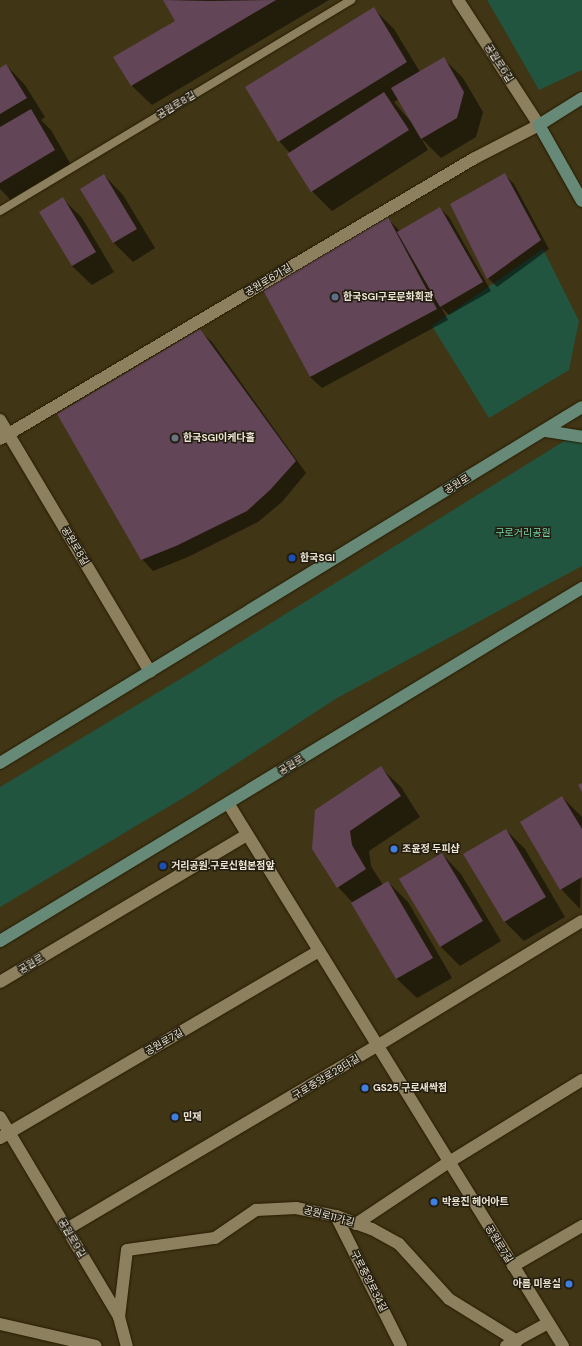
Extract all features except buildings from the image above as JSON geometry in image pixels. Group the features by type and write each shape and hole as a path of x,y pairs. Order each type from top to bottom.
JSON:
{"main road":[{"path":"539,126 582,98"},
{"name":"공원로6길","path":"539,126 582,201"},
{"name":"공원로","path":"0,763 546,431 582,407"},
{"path":"546,431 582,437"},
{"name":"공원로","path":"0,941 582,588"}],"street":[{"name":"공원로6길","path":"458,0 539,126"},
{"name":"공원로6가길","path":"4,437 473,159 539,126"},
{"name":"공원로8길","path":"0,420 4,437 150,672"},
{"name":"공원로7길","path":"228,803 563,1346"},
{"name":"공원로","path":"0,982 247,835"},
{"name":"구로중앙로28다길","path":"67,1229 377,1046 582,920"},
{"name":"공원로7길","path":"5,1135 319,951"},
{"path":"356,1224 449,1162 582,1080"},
{"name":"공원로9길","path":"0,1117 5,1135 67,1229 119,1317 127,1346"},
{"name":"공원로11가길","path":"119,1317 128,1250 215,1238 256,1210 296,1208 336,1216 372,1229 399,1244 449,1299 517,1341"},
{"name":"구로중앙로34길","path":"336,1216 401,1346"},
{"path":"513,1266 582,1226"},
{"path":"506,1346 548,1323"},
{"path":"0,1324 96,1346"}],"lane":[{"name":"공원로8길","path":"0,211 351,0"}],"green space":[{"path":"487,0 582,0 582,70 539,90"},
{"path":"543,249 579,321 569,370 489,418 432,326"},
{"name":"구로거리공원","path":"582,430 582,566 337,698 193,792 0,907 0,787 192,672"}],"place":[{"name":"한국SGI구로문화회관","path":"335,297"},
{"name":"한국SGI이케다홀","path":"175,438"},
{"name":"한국SGI","path":"292,558"},
{"name":"조윤정 두피샵","path":"394,849"},
{"name":"거리공원.구로신협본점앞","path":"163,866"},
{"name":"GS25 구로새싹점","path":"365,1088"},
{"name":"민재","path":"175,1117"},
{"name":"박용진 헤어아트","path":"434,1202"},
{"name":"아름 미용실","path":"569,1284"}]}
